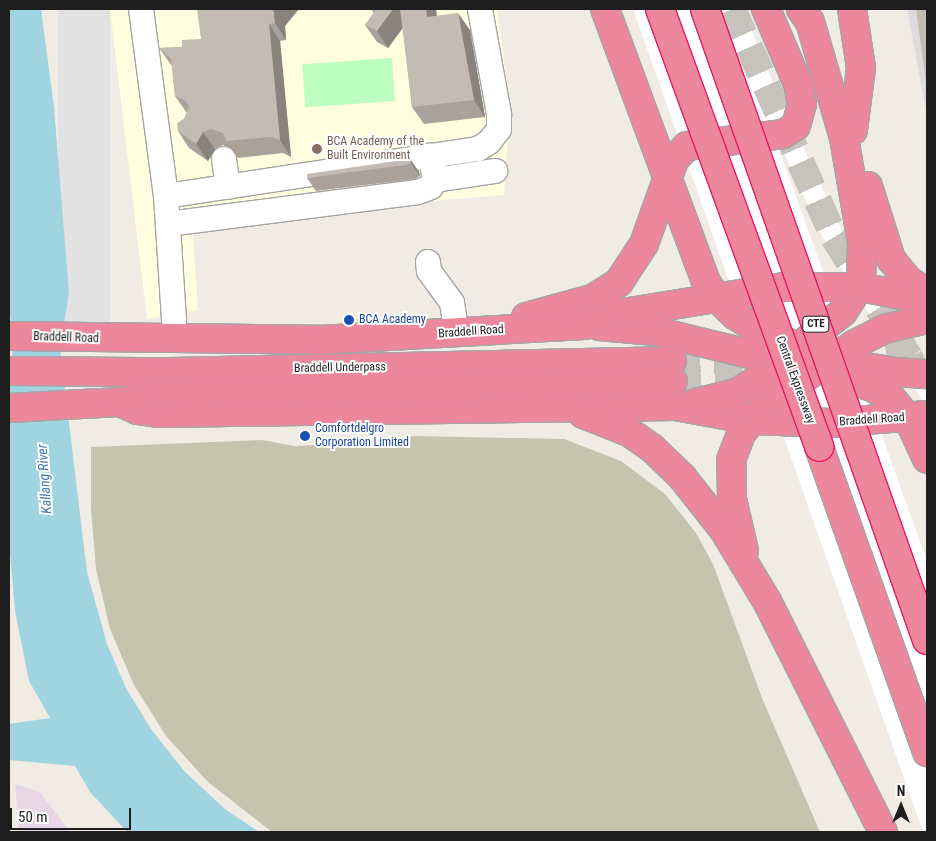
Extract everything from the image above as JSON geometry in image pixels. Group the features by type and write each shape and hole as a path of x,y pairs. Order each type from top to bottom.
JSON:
{"highway":[{"path":"605,9 706,282 715,296 735,315 790,355"},
{"name":"Central Expressway","path":"660,9 927,752"},
{"name":"CTE","path":"705,9 927,640"},
{"path":"467,332 592,299 612,289 637,259 666,176 674,160 688,146 783,134 796,126 802,104 798,84 766,9"},
{"path":"852,9 861,68 853,130"},
{"path":"805,16 817,25 824,42 853,130 886,249 908,280 927,293"},
{"path":"674,383 736,393 790,355 848,308 860,287 864,264 862,242 844,138 805,16"},
{"name":"Braddell Road","path":"9,336 303,340 585,325 623,313 715,296 783,287 860,287 927,300"},
{"path":"747,565 732,499 731,460 741,434 770,401 823,365 884,329 927,319"},
{"path":"585,325 655,331 790,355 823,365 882,391 917,417 927,458"},
{"path":"884,329 880,343 883,356 896,372"},
{"path":"823,365 927,374"},
{"name":"Braddell Underpass","path":"9,371 674,383"},
{"name":"Braddell Road","path":"120,402 137,410 158,412 527,408 674,383 752,420 831,423 917,417"},
{"name":"Braddell Underpass","path":"120,402 161,394 674,383"},
{"path":"9,408 120,402"},
{"path":"527,408 573,412 602,420 629,432 652,448 697,494 747,565 883,832"}],"lane":[{"path":"141,9 168,129 166,196 174,320"},
{"path":"166,196 478,149 489,142 499,129 499,114 480,9"},
{"path":"168,224 418,192 431,187 434,180 430,155"},
{"path":"224,159 228,187"},
{"path":"434,180 495,171"},
{"path":"428,262 429,271 452,302 467,332"}],"shaded area":[{"path":"58,9 110,9 110,324 58,324"},
{"name":"BCA Academy of the Built Environment","path":"110,9 497,9 510,103 504,195 192,221 198,310 147,319"},
{"path":"907,9 927,9 927,115"},
{"path":"415,436 564,439 621,461 665,494 696,533 713,564 762,698 820,832 272,832 208,782 166,736 134,685 110,629 96,569 91,509 91,447 262,440 294,446 378,443"},
{"path":"15,784 40,792 70,832 19,832"}],"green space":[{"path":"392,58 395,101 305,107 302,64"}],"water":[{"name":"Kallang River","path":"9,9 41,9 54,107 69,293 60,348 87,572 107,644 126,688 151,729 184,771 225,809 259,832 127,832 90,792 75,766 9,760 9,724 50,718 29,681 15,611 9,542 9,373 13,348 9,302"}],"pier":[{"path":"633,9 743,9 766,67 850,248 927,375 927,415 922,400 825,242 783,151 780,152 927,561 927,832 923,832"}],"building":[{"path":"197,9 274,9 275,23 269,24 280,140 271,137 226,141 223,133 211,129 203,132 196,144 178,131 177,123 184,119 189,106 185,100 175,96 171,59 159,48 182,47 182,40 201,39"},
{"path":"376,9 393,9 377,31 365,25"},
{"path":"400,9 426,9 427,17 458,13 474,100 412,107"},
{"path":"916,9 927,9 927,89"},
{"path":"410,159 411,163 405,165 307,178 307,174"}],"tunnel":[{"path":"732,9 834,237 909,357 927,394"},
{"path":"885,345 927,341"},
{"path":"672,361 745,355"},
{"path":"673,381 751,374"}],"place":[{"name":"BCA Academy of the Built Environment","path":"317,149"},
{"name":"BCA Academy","path":"349,320"},
{"name":"Comfortdelgro Corporation Limited","path":"305,436"}]}
